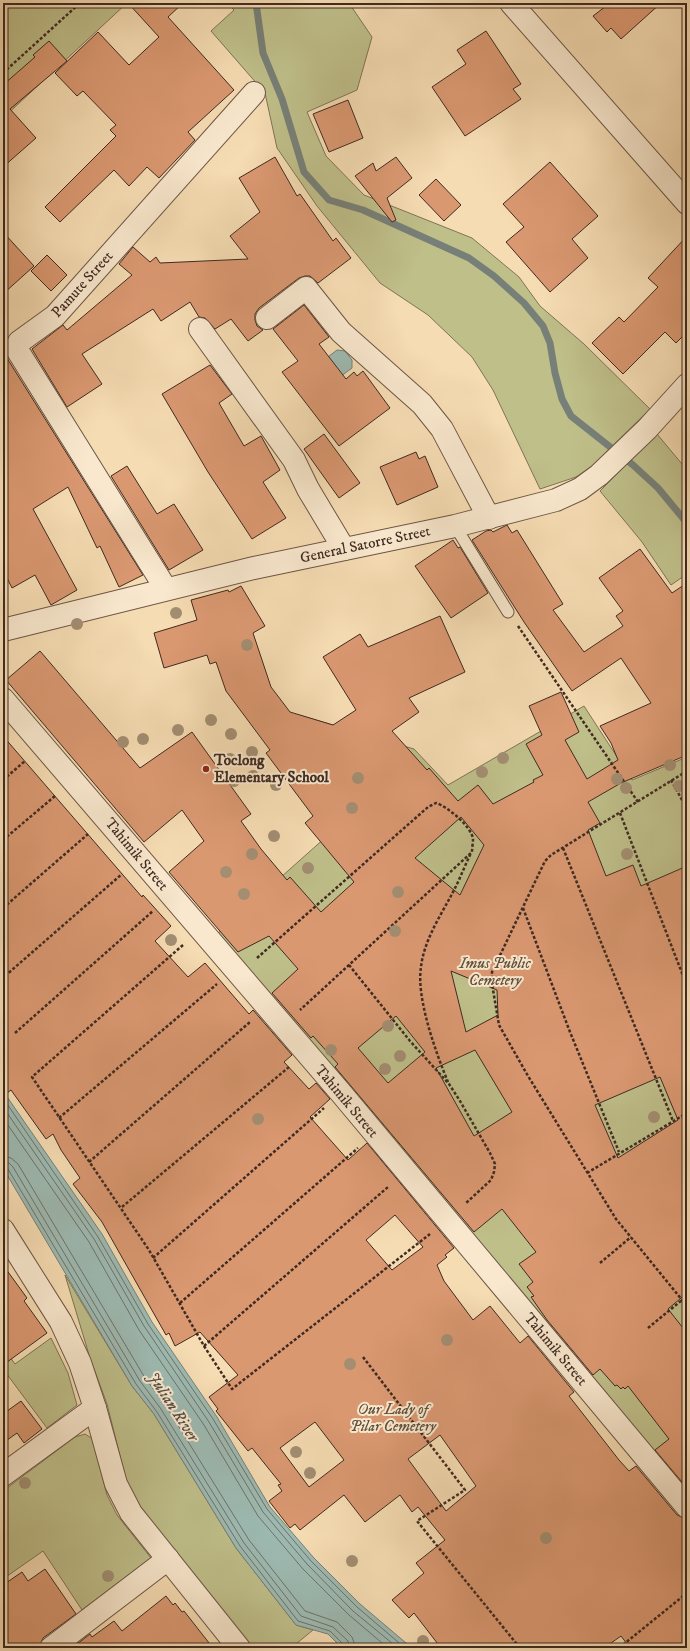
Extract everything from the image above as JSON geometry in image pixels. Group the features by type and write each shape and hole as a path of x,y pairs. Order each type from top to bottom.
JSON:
{"street":[{"path":"511,3 687,203"},
{"name":"Pamute Street","path":"166,589 16,348 19,342 55,316 254,93"},
{"path":"267,318 306,288 341,332 422,404 432,416 442,429 489,518"},
{"path":"200,330 294,460 308,489 344,549"},
{"name":"General Satorre Street","path":"3,630 166,589 455,526 556,500 580,489 599,475 647,429 687,385"},
{"name":"Tahimik Street","path":"3,699 107,818 341,1093 687,1507"},
{"path":"3,1230 9,1255 61,1322 80,1363 95,1408 116,1484 131,1512 239,1648"},
{"path":"3,1475 95,1408"},
{"path":"50,1648 168,1559"}],"lane":[{"path":"455,526 508,612"}],"path":[{"path":"3,73 80,3"},
{"path":"508,612 638,802"},
{"path":"3,780 44,746"},
{"path":"687,770 563,848 545,861 492,972 496,1017 502,1032 520,1064 604,1201 687,1306"},
{"path":"3,840 74,780"},
{"path":"672,780 687,809"},
{"path":"59,1118 237,972 436,803 444,805 469,829 473,838 472,852 454,890 436,922 421,966 420,980 435,1052 449,1084 495,1164 494,1172 490,1180 448,1220 232,1389 204,1346 122,1207 89,1162 59,1118 32,1077 201,930"},
{"path":"620,813 687,986"},
{"path":"3,908 107,818"},
{"path":"563,848 673,1121"},
{"path":"283,1026 472,852"},
{"path":"5,976 141,858"},
{"path":"15,1033 172,895"},
{"path":"523,908 567,1025 619,1152"},
{"path":"349,965 410,1041 449,1084"},
{"path":"89,1162 267,1007"},
{"path":"122,1207 306,1053"},
{"path":"153,1258 341,1093"},
{"path":"587,1173 619,1152 687,1112"},
{"path":"180,1303 375,1134"},
{"path":"204,1346 407,1171"},
{"path":"600,1263 631,1237"},
{"path":"648,1328 682,1300"},
{"path":"363,1357 465,1490 417,1521 520,1648"},
{"path":"618,1648 687,1593"}],"green space":[{"path":"3,3 127,3 3,118"},
{"path":"227,3 349,3 372,37 357,90 307,112 326,156 364,195 472,238 519,277 540,306 584,344 650,409 591,467 576,477 540,489 493,390 472,357 428,315 380,283 317,206 277,148 265,93 211,31 234,10"},
{"path":"657,434 687,470 687,574 671,585 642,542 600,491"},
{"name":"Imus Public Cemetery","path":"584,706 632,780 687,757 687,1497 216,935 363,804 311,734 299,715 414,749 448,785"},
{"path":"65,1275 132,1386 154,1414 236,1548 296,1625 313,1630 291,1648 249,1648 142,1511 127,1484 107,1404 90,1358"},
{"path":"51,1338 68,1373 77,1405 47,1428 3,1369 3,1347 15,1364"},
{"path":"85,1434 93,1439 107,1495 117,1515 151,1558 82,1610 43,1551 3,1579 3,1491 75,1437"}],"water":[{"path":"337,350 345,351 352,360 352,368 329,385 316,366"},
{"name":"Julian River","path":"3,1091 102,1234 152,1322 217,1417 270,1507 314,1558 360,1604 412,1648 342,1648 328,1634 296,1625 236,1548 154,1414 132,1386 3,1168"}],"building":[{"path":"128,3 183,3 168,17 234,90 188,132 195,140 159,178 147,167 129,186 114,170 60,222 45,207 116,136 110,130 116,125 83,91 77,96 55,73 98,32 129,65 159,37"},
{"path":"610,3 661,3 621,39 611,28 607,32 593,16"},
{"path":"486,31 521,84 513,89 521,99 465,136 432,87 466,64 457,50"},
{"path":"49,41 67,61 10,109 36,138 3,167 3,85 35,57 33,55"},
{"path":"348,100 363,138 329,152 313,114"},
{"path":"275,157 297,196 300,194 333,241 336,238 351,258 318,283 310,276 299,278 259,308 255,314 255,320 257,326 263,330 248,341 231,319 215,329 205,318 199,317 190,302 161,321 153,309 82,354 102,384 67,407 32,349 63,325 67,330 132,275 119,264 133,247 150,262 156,257 160,263 248,259 230,236 260,212 239,178"},
{"path":"396,157 412,178 387,198 396,220 392,222 355,176 373,163 376,171"},
{"path":"550,162 598,216 572,239 588,258 550,292 506,242 524,227 503,204"},
{"path":"436,179 461,205 444,221 419,195"},
{"path":"3,232 34,266 3,294"},
{"path":"687,236 687,332 676,343 665,332 623,374 592,343 619,317 624,322 658,287 648,278"},
{"path":"47,255 67,275 51,291 31,271"},
{"path":"304,305 329,337 319,344 346,379 354,372 357,376 363,371 390,408 339,446 282,372 298,361 273,329"},
{"path":"3,347 5,355 143,575 119,587 100,546 97,548 68,487 33,509 77,590 51,605 35,575 12,588 3,570"},
{"path":"210,365 232,394 219,403 244,446 261,436 280,470 263,482 286,518 252,539 208,472 162,394"},
{"path":"324,434 360,483 339,498 304,449"},
{"path":"416,452 419,459 425,456 438,487 397,505 380,467"},
{"path":"127,466 157,514 174,504 203,550 169,570 111,476"},
{"name":"Imus Public Cemetery","path":"507,525 512,533 517,530 563,604 553,610 584,652 623,626 616,616 623,611 599,578 640,549 672,593 687,583 687,755 621,783 588,802 600,823 588,830 606,876 633,865 641,886 687,866 687,1293 668,1309 687,1333 687,1488 655,1450 669,1439 628,1386 625,1389 623,1387 621,1389 617,1385 615,1386 600,1369 593,1375 547,1320 531,1297 534,1296 527,1287 533,1282 519,1264 536,1252 502,1209 474,1232 335,1067 338,1064 313,1036 311,1038 272,993 298,969 269,936 238,952 169,872 204,841 182,810 144,842 6,680 40,651 140,768 192,732 251,814 241,821 261,849 287,880 290,877 321,912 354,882 305,823 313,816 266,753 270,750 226,691 216,662 210,664 207,655 164,668 154,633 197,620 191,600 228,590 229,592 241,586 265,626 253,633 271,687 290,712 333,725 356,710 323,657 360,634 368,647 440,616 465,672 409,698 419,712 392,731 427,770 429,768 458,801 478,785 493,804 534,782 533,780 543,775 526,744 542,735 529,706 561,692 579,732 565,740 587,779 618,760 611,743 600,726 651,703 621,658 572,691 524,622 472,540 486,531 491,530 493,532","holes":["461,817 484,845 460,895 415,858","451,971 497,990 498,1015 466,1032","396,1016 425,1052 388,1083 358,1048","475,1050 512,1112 474,1136 436,1068","660,1077 678,1120 618,1158 595,1105"]},
{"path":"453,540 458,548 460,547 488,593 451,618 415,566"},
{"name":"Our Lady of Pilar Cemetery","path":"3,736 142,897 143,895 171,926 155,941 188,977 205,963 249,1014 253,1010 292,1055 284,1062 309,1089 316,1083 330,1099 310,1117 348,1160 367,1143 454,1248 445,1255 447,1257 437,1265 444,1281 473,1320 490,1306 520,1343 528,1336 574,1392 569,1396 619,1460 629,1471 636,1466 677,1515 687,1519 687,1648 630,1648 621,1636 604,1648 441,1648 414,1613 409,1618 392,1600 424,1573 416,1563 445,1540 418,1507 412,1512 400,1495 365,1522 344,1495 300,1530 295,1524 290,1528 269,1501 282,1491 278,1485 281,1484 252,1448 248,1451 216,1411 218,1409 209,1397 238,1375 200,1332 175,1346 169,1333 166,1335 102,1222 73,1184 80,1178 61,1150 53,1134 46,1139 11,1090 3,1096","holes":["395,1215 423,1247 392,1270 366,1240","315,1422 344,1460 309,1487 280,1448","440,1435 476,1486 446,1511 408,1459"]},
{"path":"3,1265 27,1298 24,1301 47,1333 3,1365"},
{"path":"21,1401 42,1429 24,1443 17,1433 3,1443 3,1414"},
{"path":"45,1569 76,1614 43,1638 39,1648 3,1648 3,1585 22,1572 28,1581"},
{"path":"166,1596 173,1605 175,1603 182,1612 184,1611 213,1648 72,1648 90,1634 92,1637 114,1621 122,1631"}],"waterway":[{"path":"256,3 263,53 282,99 304,172 329,200 363,210 469,258 494,276 524,303 543,326 550,343 555,373 562,399 571,416 633,465 658,488 687,523"}],"place":[{"name":"Toclong Elementary School","path":"206,769"}]}
